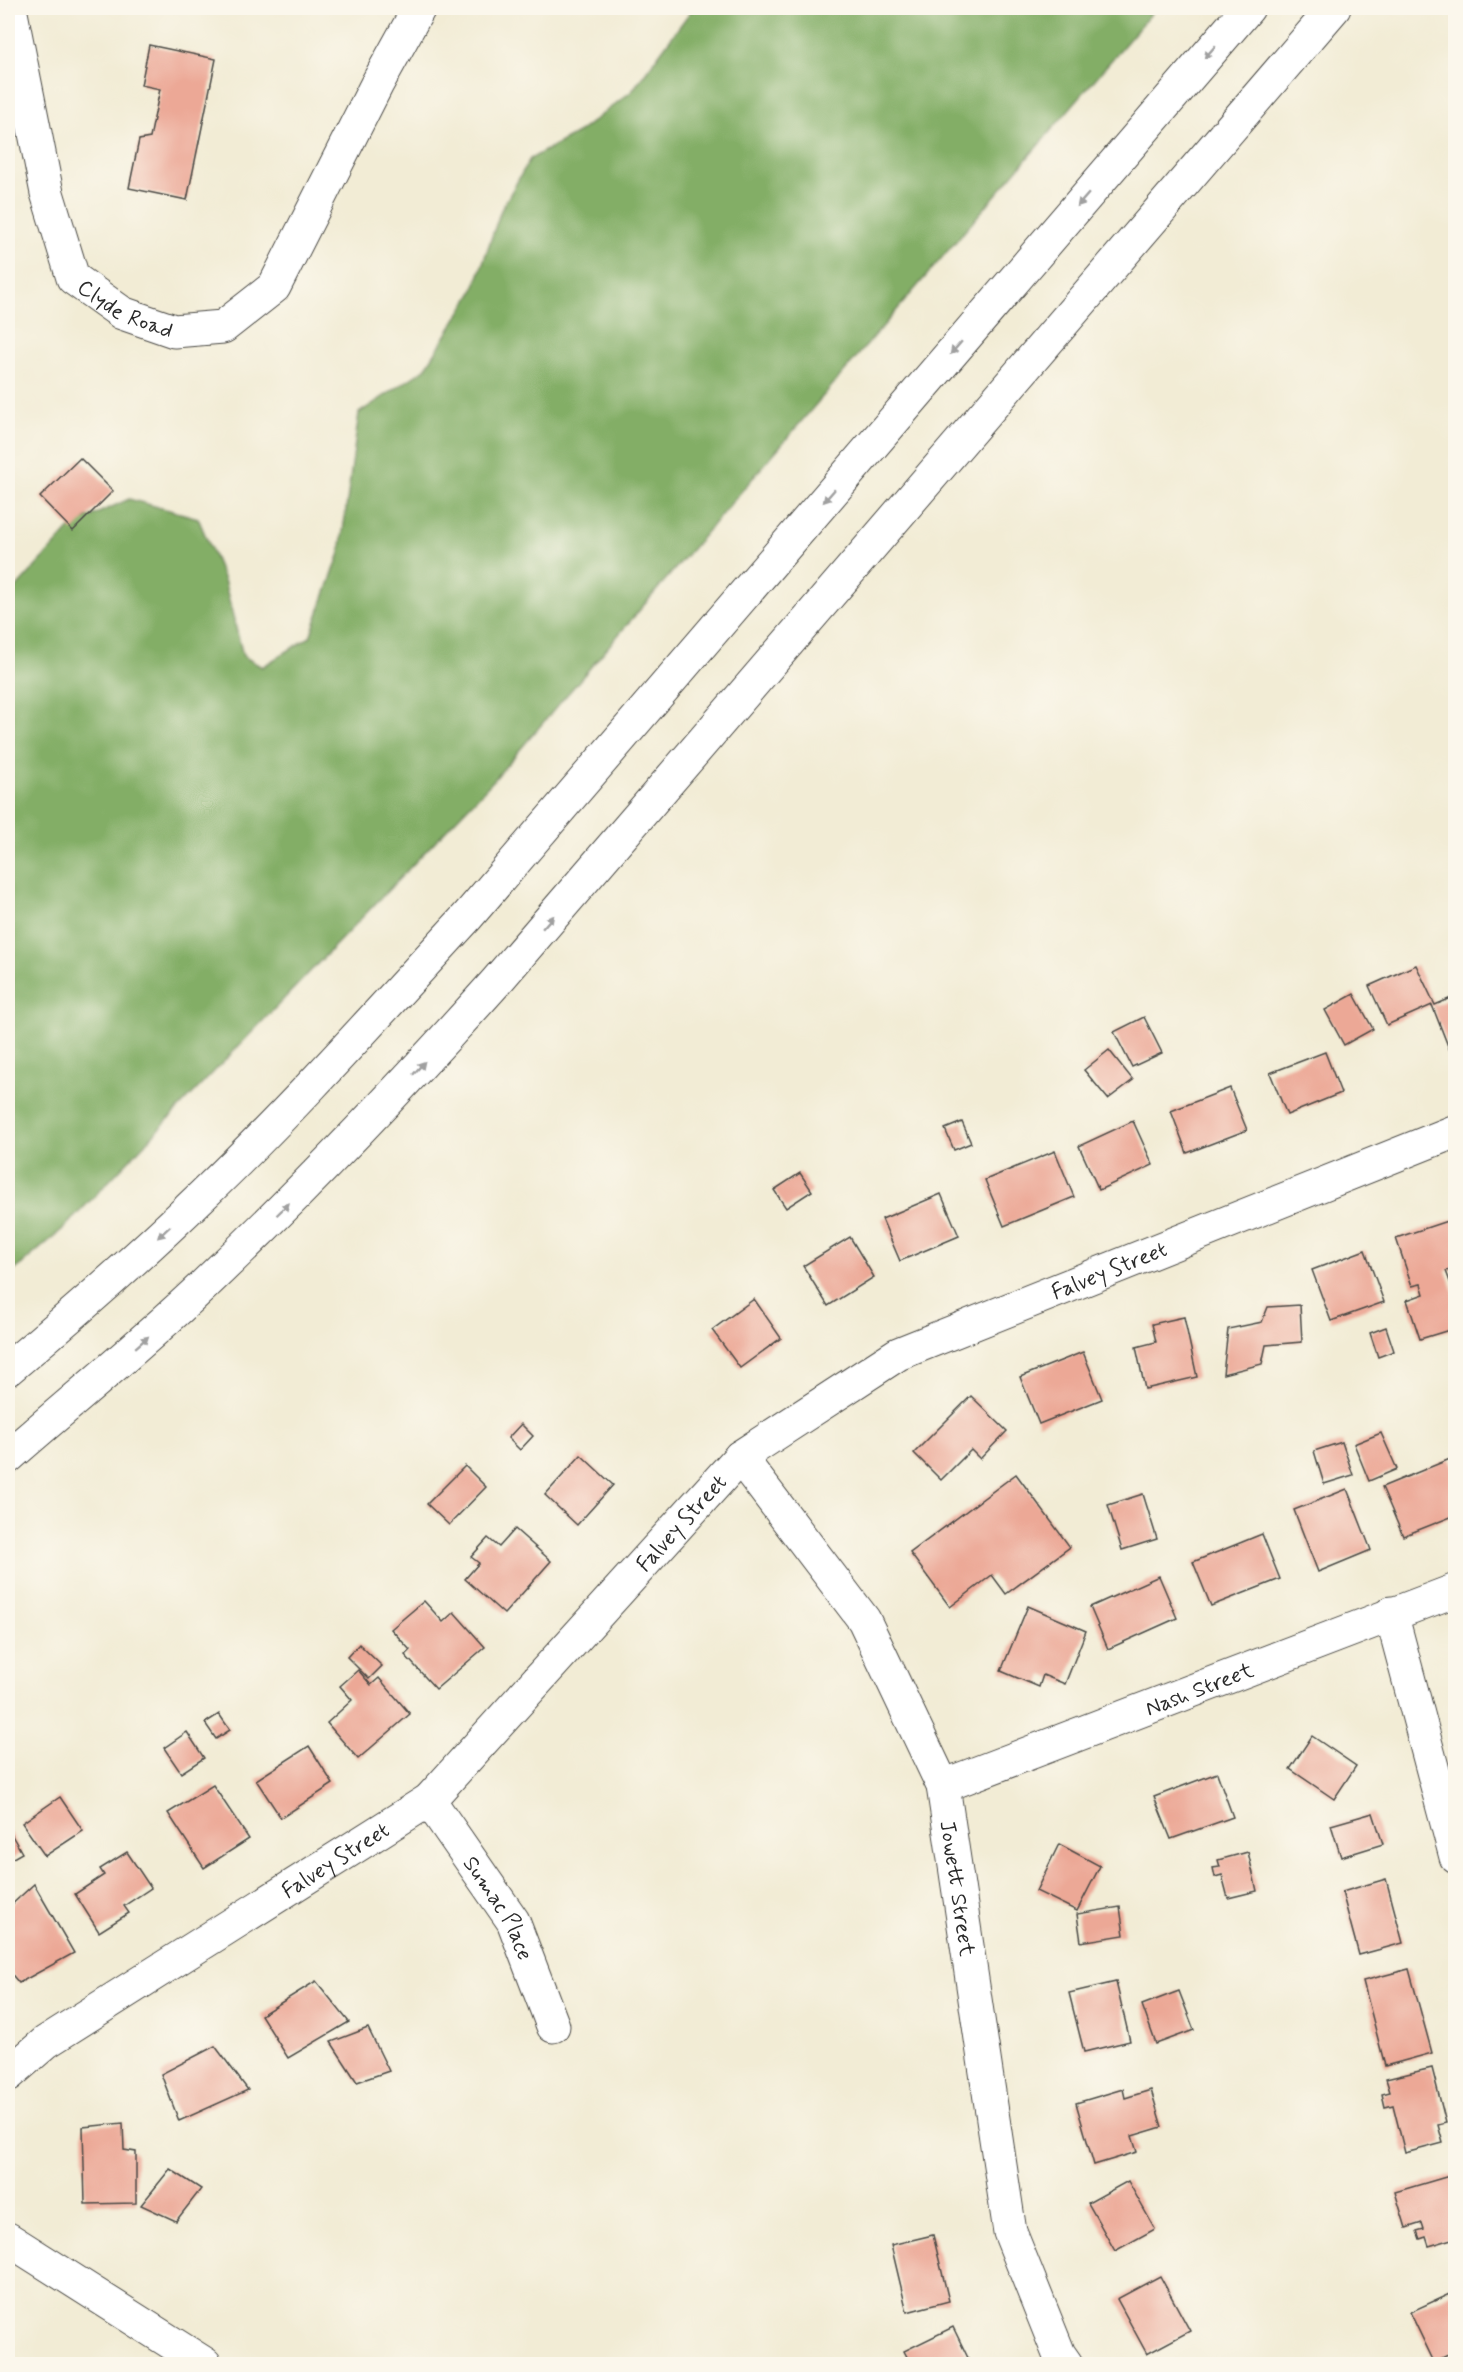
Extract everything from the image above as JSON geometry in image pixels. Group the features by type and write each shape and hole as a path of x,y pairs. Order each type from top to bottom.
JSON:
{"main road":[{"name":"Clyde Road","path":"10,8 47,193 73,278 122,313 174,331 224,327 274,286 377,84 419,8"},
{"path":"8,1369 108,1284 206,1192 379,1012 466,917 1248,8"},
{"path":"8,1457 98,1381 244,1246 402,1087 520,955 1334,8"},
{"name":"Falvey Street","path":"8,2075 46,2042 429,1800 740,1457 898,1354 1455,1131"},
{"path":"8,1475 98,1381"},
{"name":"Jowett Street","path":"740,1457 864,1620 943,1786 1010,2232 1059,2354 1066,2364"},
{"name":"Nash Street","path":"943,1786 1455,1590"},
{"path":"1391,1614 1455,1857"},
{"name":"Sumac Place","path":"429,1800 513,1921 553,2026"},
{"path":"8,2239 205,2364"}],"green space":[{"path":"693,8 1156,8 493,781 64,1228 8,1276 8,1037 12,981 8,972 8,597 74,524 129,499 198,518 224,580 243,656 262,667 310,637 340,553 359,413 425,369 473,292 501,210 530,159 579,132 632,91"}],"building":[{"path":"149,45 216,59 187,200 129,188 139,140 150,138 160,89 141,85"},
{"path":"80,458 113,491 73,531 40,497"},
{"path":"1416,965 1435,1005 1456,996 1456,1049 1450,1051 1432,1005 1387,1025 1369,986"},
{"path":"1354,994 1373,1029 1344,1045 1325,1010"},
{"path":"1144,1017 1162,1053 1132,1067 1114,1032"},
{"path":"1109,1050 1133,1080 1108,1099 1084,1070"},
{"path":"1325,1052 1341,1093 1287,1115 1270,1073"},
{"path":"1230,1088 1247,1130 1187,1153 1171,1111"},
{"path":"1133,1121 1153,1165 1099,1190 1079,1146"},
{"path":"962,1122 971,1143 954,1150 945,1129"},
{"path":"1055,1151 1074,1197 1004,1226 985,1180"},
{"path":"800,1173 812,1191 786,1208 774,1190"},
{"path":"941,1194 959,1236 900,1261 882,1219"},
{"path":"1456,1218 1456,1268 1446,1271 1456,1298 1456,1328 1420,1339 1407,1300 1424,1294 1421,1284 1412,1286 1396,1238"},
{"path":"850,1237 874,1277 828,1306 803,1266"},
{"path":"1365,1250 1384,1302 1331,1321 1312,1270"},
{"path":"754,1299 781,1338 740,1368 712,1330"},
{"path":"1300,1305 1302,1342 1266,1345 1262,1364 1223,1374 1228,1329 1262,1322 1268,1307"},
{"path":"1184,1317 1197,1377 1145,1389 1136,1347 1156,1342 1152,1324"},
{"path":"1386,1327 1394,1351 1378,1357 1370,1333"},
{"path":"1083,1352 1102,1399 1039,1424 1020,1377"},
{"path":"971,1396 1007,1431 980,1459 971,1450 941,1480 914,1453"},
{"path":"521,1424 533,1436 520,1450 508,1438"},
{"path":"1381,1433 1397,1469 1369,1481 1354,1444"},
{"path":"1342,1442 1353,1475 1324,1484 1314,1451"},
{"path":"581,1455 613,1485 577,1525 545,1495"},
{"path":"1450,1459 1456,1473 1456,1515 1403,1536 1382,1487"},
{"path":"465,1466 486,1487 449,1525 427,1504"},
{"path":"1016,1474 1070,1547 1006,1594 992,1575 950,1607 910,1553"},
{"path":"1347,1489 1371,1550 1318,1572 1294,1510"},
{"path":"1143,1494 1157,1539 1122,1550 1108,1505"},
{"path":"515,1529 551,1561 504,1614 465,1579 479,1563 471,1557 488,1538 499,1547"},
{"path":"1262,1534 1280,1579 1211,1606 1193,1562"},
{"path":"1159,1576 1177,1618 1108,1649 1090,1607"},
{"path":"424,1601 443,1622 454,1612 485,1647 436,1689 405,1655 410,1650 391,1629"},
{"path":"1028,1606 1086,1631 1065,1684 1043,1675 1039,1687 1001,1671"},
{"path":"359,1644 382,1666 369,1679 347,1657"},
{"path":"358,1670 371,1685 379,1678 410,1714 358,1759 327,1723 352,1700 340,1686"},
{"path":"219,1714 230,1730 216,1739 205,1723"},
{"path":"187,1732 204,1758 181,1773 164,1748"},
{"path":"1312,1736 1356,1766 1334,1799 1290,1769"},
{"path":"309,1746 333,1784 281,1818 256,1780"},
{"path":"1217,1773 1233,1817 1171,1839 1154,1797"},
{"path":"213,1785 249,1839 204,1868 168,1813"},
{"path":"60,1797 83,1831 45,1856 22,1823"},
{"path":"1373,1813 1383,1844 1341,1857 1331,1825"},
{"path":"10,1832 22,1853 8,1861 8,1833"},
{"path":"1059,1844 1100,1866 1077,1911 1036,1891"},
{"path":"127,1852 151,1888 124,1906 129,1913 99,1932 75,1894 104,1875 100,1869"},
{"path":"1248,1852 1257,1891 1228,1898 1222,1875 1215,1877 1213,1868 1220,1867 1218,1860"},
{"path":"1386,1879 1403,1943 1359,1955 1342,1892"},
{"path":"34,1884 74,1953 19,1983 8,1970 8,1931 12,1927 8,1922 8,1908"},
{"path":"1120,1907 1124,1935 1081,1942 1077,1914"},
{"path":"1409,1969 1432,2053 1385,2066 1363,1981"},
{"path":"316,1981 349,2022 288,2058 261,2015"},
{"path":"1116,1982 1130,2041 1084,2052 1069,1993"},
{"path":"1179,1991 1194,2030 1156,2044 1142,2005"},
{"path":"368,2028 389,2071 357,2082 331,2042"},
{"path":"215,2046 248,2090 179,2121 161,2074"},
{"path":"1432,2068 1446,2123 1438,2125 1443,2143 1405,2153 1393,2105 1385,2107 1382,2094 1390,2092 1386,2079"},
{"path":"1123,2089 1125,2098 1151,2090 1162,2127 1132,2136 1137,2152 1094,2165 1076,2103"},
{"path":"123,2123 124,2150 136,2152 136,2203 85,2204 83,2127"},
{"path":"170,2169 201,2189 176,2221 141,2205"},
{"path":"1456,2174 1456,2238 1429,2246 1426,2237 1420,2239 1417,2231 1424,2229 1422,2223 1406,2228 1395,2192"},
{"path":"1128,2181 1155,2229 1115,2251 1088,2203"},
{"path":"933,2235 949,2301 907,2312 891,2245"},
{"path":"1160,2276 1190,2331 1147,2354 1117,2299"},
{"path":"1456,2291 1456,2351 1434,2362 1410,2312"},
{"path":"953,2327 971,2364 911,2364 904,2351"}]}
